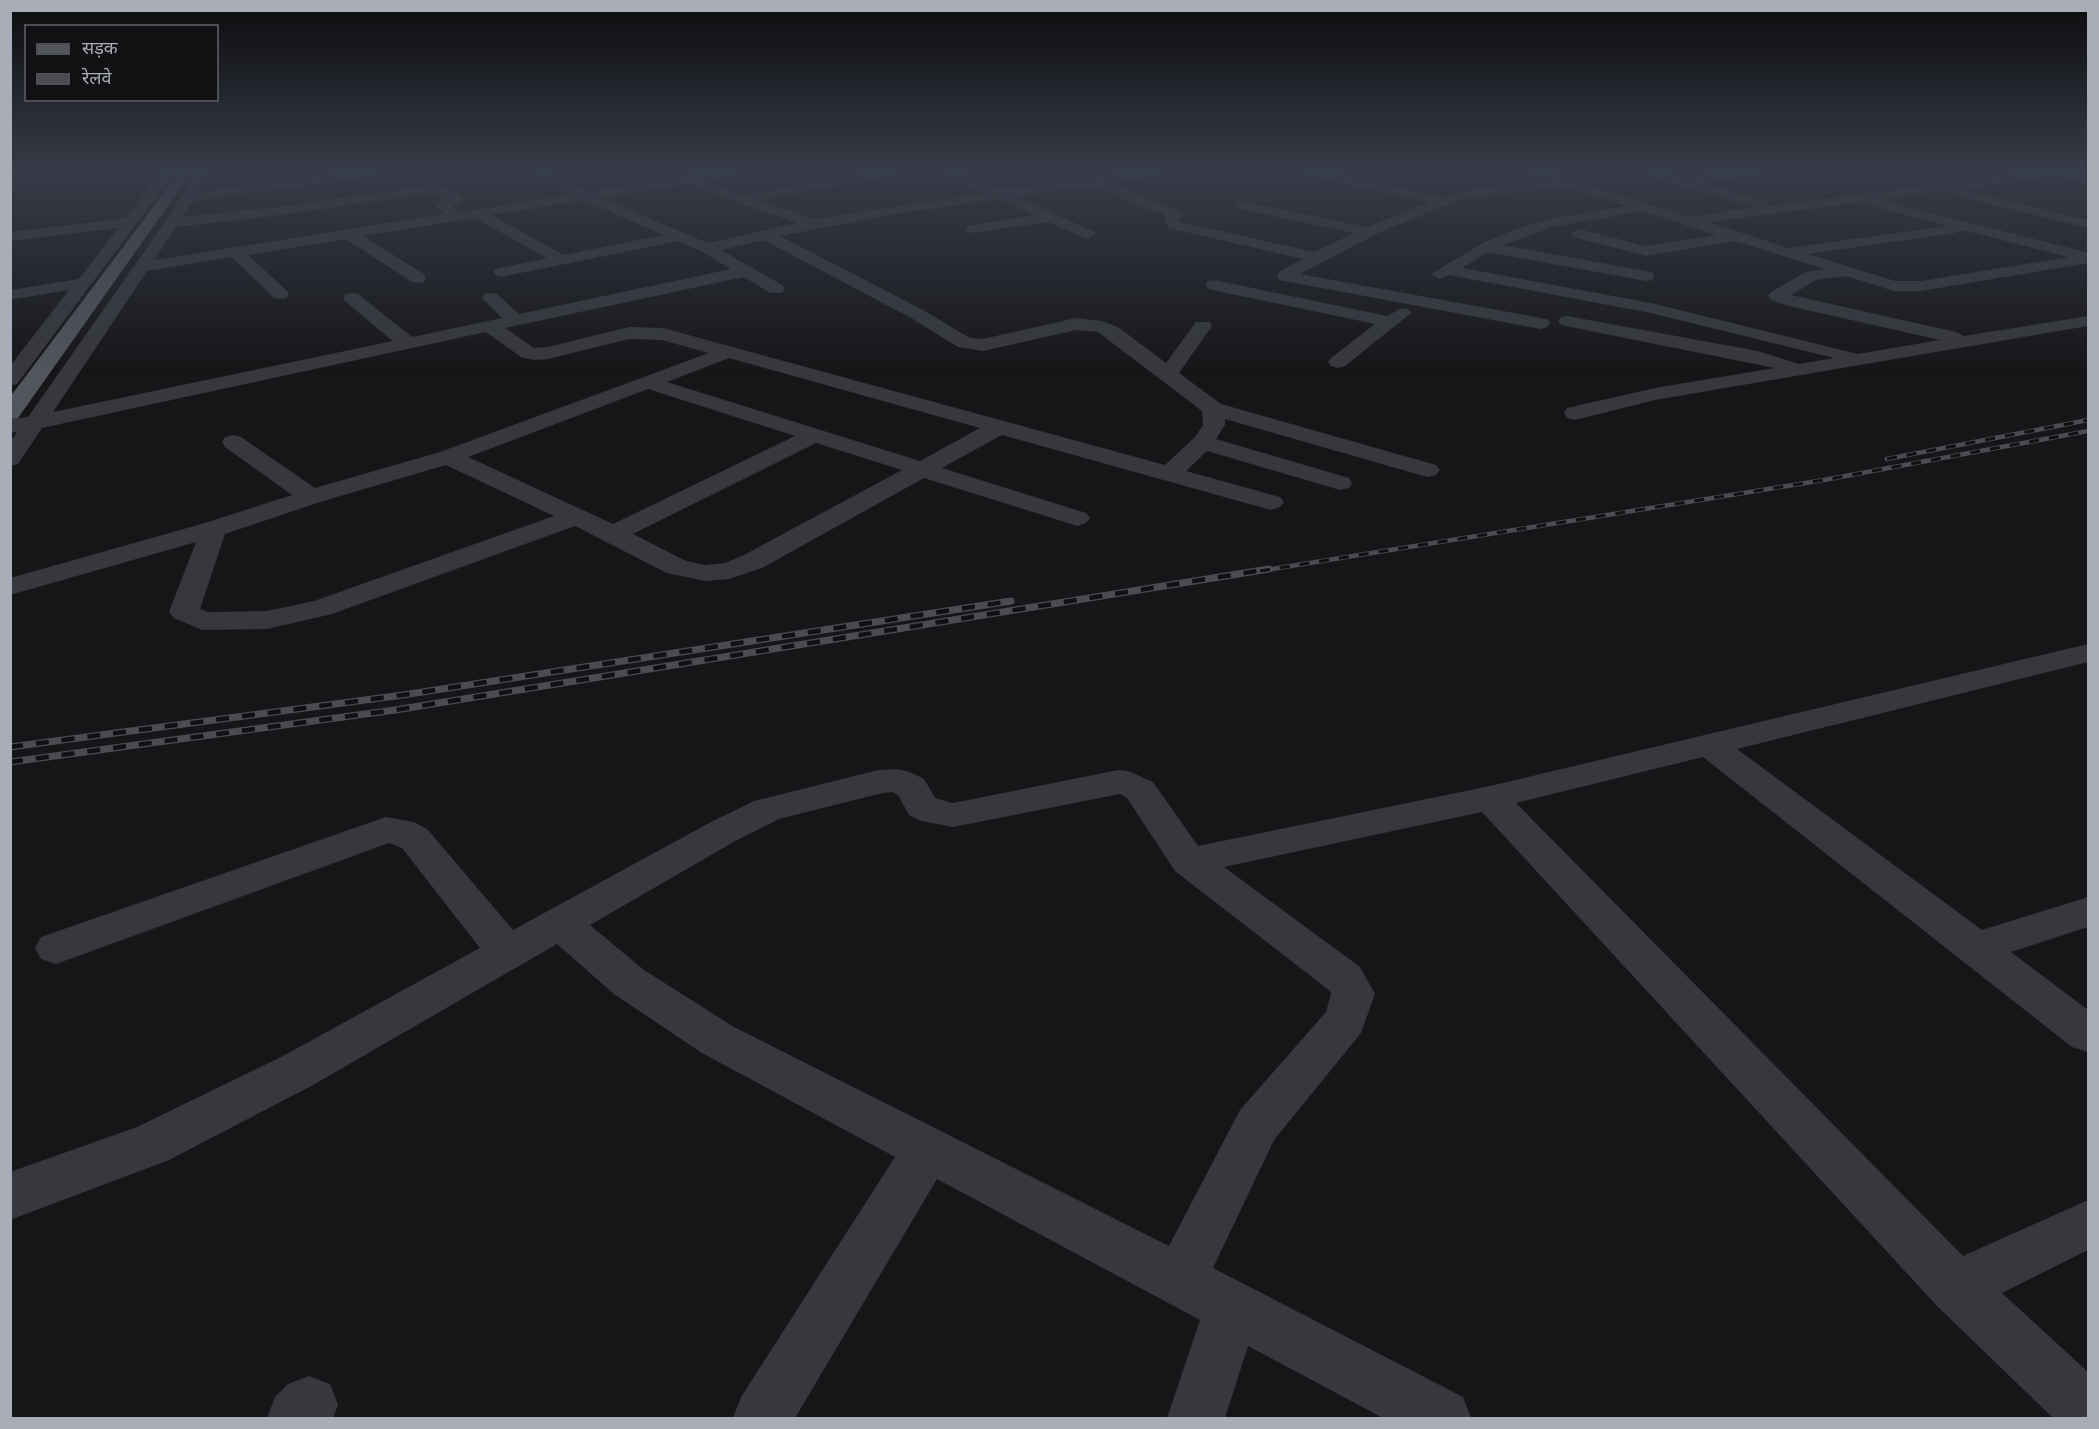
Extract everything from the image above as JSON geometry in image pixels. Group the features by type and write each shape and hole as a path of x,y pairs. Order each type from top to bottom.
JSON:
{"main road":[{"path":"10,413 136,240"}],"street":[{"path":"10,380 117,240"},
{"path":"10,459 159,240"},
{"path":"141,267 313,240"},
{"path":"358,240 418,278"},
{"path":"525,240 562,260"},
{"path":"501,272 662,240"},
{"path":"688,240 707,248 776,289"},
{"path":"707,248 745,240"},
{"path":"775,240 917,314 964,344 983,345 1053,328 1090,325 1111,331 1213,410 1428,470"},
{"path":"1240,240 1317,257"},
{"path":"1352,240 1285,276 1422,293 1541,323"},
{"path":"1338,362 1390,322 1447,270 1486,247 1506,240"},
{"path":"1601,240 1646,251 1716,240"},
{"path":"1742,240 1881,283 1910,287 2088,258"},
{"path":"1782,252 1876,240"},
{"path":"2019,240 2088,258"},
{"path":"1486,247 1646,276"},
{"path":"236,252 280,294"},
{"path":"1447,270 1651,308 1865,360"},
{"path":"10,426 34,423 747,271"},
{"path":"1843,272 1812,276 1777,296 1789,301 1968,341"},
{"path":"10,295 84,283"},
{"path":"1214,285 1390,322"},
{"path":"352,298 408,344"},
{"path":"491,298 515,320"},
{"path":"1567,321 1758,357 1804,370"},
{"path":"1575,413 1655,394 2088,321"},
{"path":"490,326 528,353 534,354 642,332 663,334 1272,502"},
{"path":"1168,375 1203,326"},
{"path":"10,587 214,529 311,497 448,457 726,353"},
{"path":"649,383 1077,518"},
{"path":"1169,474 1203,442 1214,425 1213,410"},
{"path":"448,457 613,534 677,567 705,573 729,571 752,562 998,428"},
{"path":"613,534 813,436"},
{"path":"233,442 311,497"},
{"path":"1203,442 1340,483"},
{"path":"214,529 184,612 202,621 229,622 267,620 322,608 576,517"},
{"path":"1189,861 1490,798 2073,656 2088,677"},
{"path":"1708,745 2088,1034"},
{"path":"10,1196 152,1144 297,1071 767,810 878,782 897,780 910,787 922,806 934,812 953,815 1118,782 1128,783 1140,790 1189,861 1345,979 1353,994 1345,1020 1257,1125 1180,1280"},
{"path":"1490,798 1956,1287 2088,1412"},
{"path":"56,948 386,830 401,831 415,839 508,953"},
{"path":"1976,948 2088,912"},
{"path":"560,923 629,982 717,1040 1180,1280 1442,1419"},
{"path":"762,1419 927,1150"},
{"path":"1956,1287 2088,1224"},
{"path":"1196,1419 1232,1308"}],"railway":[{"path":"1887,459 2088,420"},
{"path":"1260,571 1824,480 2088,431"},
{"path":"10,762 395,710 1269,569"},
{"path":"10,747 403,695 1011,601"}]}
